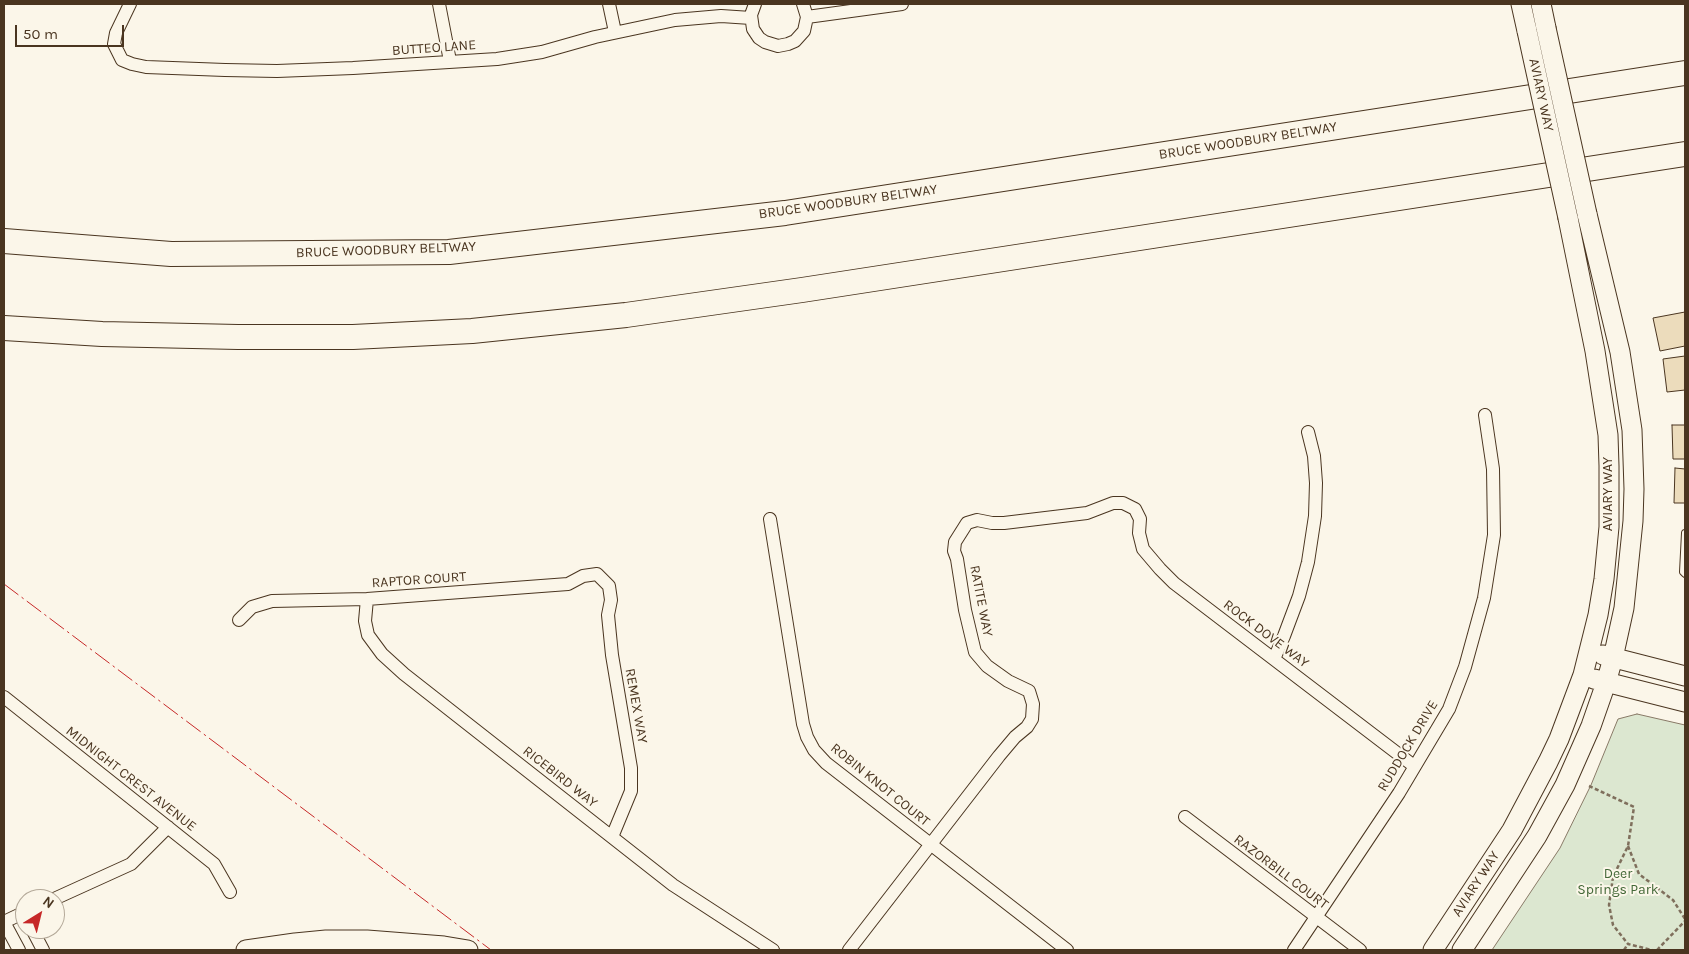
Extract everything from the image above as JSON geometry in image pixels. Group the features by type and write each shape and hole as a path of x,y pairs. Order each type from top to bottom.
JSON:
{"highway":[{"name":"BRUCE WOODBURY BELTWAY","path":"4,240 171,254 449,252 785,213 1685,73"},
{"path":"4,328 102,334 238,337 353,337 472,331 626,315 802,290 1685,154"}],"main road":[{"name":"AVIARY WAY","path":"1462,950 1550,812 1574,766 1591,726 1613,658 1624,608 1631,548 1634,489 1632,438 1620,352 1577,216 1521,4"},
{"name":"AVIARY WAY","path":"1432,950 1525,808 1559,739 1590,652 1598,615 1607,554 1610,497 1609,458 1603,396 1577,216 1541,4"},
{"path":"1590,652 1685,676"},
{"path":"1583,675 1606,683 1685,702"},
{"path":"246,950 326,940 368,940 444,946 468,950"}],"street":[{"name":"BUTTEO LANE","path":"130,4 116,33 114,44 122,60 146,67 225,70 277,71 353,68 497,59 522,56 567,46 645,25 698,17 751,18"},
{"path":"439,4 450,62"},
{"path":"609,4 615,32"},
{"path":"755,4 751,18 753,29 759,38 768,44 781,46 792,43 800,37 805,28 807,17 803,4"},
{"path":"807,17 902,4"},
{"name":"RUDDOCK DRIVE","path":"1294,950 1399,793 1449,709 1465,667 1484,598 1494,535 1493,469 1485,415"},
{"path":"1274,659 1299,596 1308,562 1314,525 1316,483 1314,456 1308,432"},
{"name":"ROCK DOVE WAY","path":"958,536 967,523 977,520 1004,523 1087,513 1112,503 1123,503 1135,509 1140,519 1139,533 1144,549 1174,583 1414,766"},
{"name":"ROBIN KNOT COURT","path":"770,519 803,724 814,750 826,763 1067,950"},
{"name":"RATITE WAY","path":"932,845 1015,737 1027,727 1032,719 1034,704 1029,691 1008,681 987,666 975,652 954,551 958,536"},
{"name":"RAPTOR COURT","path":"239,620 252,607 272,601 367,599 568,584 583,576 597,574 603,580"},
{"name":"REMEX WAY","path":"603,580 609,586 611,600 608,616 612,654 631,768 631,791 612,837"},
{"name":"RICEBIRD WAY","path":"367,599 365,621 368,635 382,654 404,674 673,885 773,950"},
{"name":"MIDNIGHT CREST AVENUE","path":"4,697 214,864 230,892"},
{"name":"RAZORBILL COURT","path":"1185,817 1360,950"},
{"path":"65,894 131,864 168,827"},
{"path":"849,950 932,845"},
{"path":"4,922 20,950"}],"lane":[{"path":"1685,533 1683,572 1685,574"}],"path":[{"path":"1588,786 1634,807 1628,846 1613,877 1609,905 1613,925 1628,944 1652,950"},
{"path":"1628,846 1639,874 1673,900 1685,920 1657,950"},
{"path":"1624,950 1628,944"}],"green space":[{"name":"Deer Springs Park","path":"1637,714 1685,725 1685,950 1492,950 1560,848 1591,785 1618,719"}],"building":[{"path":"1685,312 1685,346 1660,351 1653,318"},
{"path":"1685,356 1685,390 1667,392 1663,359"},
{"path":"1672,425 1685,425 1685,459 1673,459"},
{"path":"1675,468 1685,469 1685,503 1674,503"}],"power":[{"path":"4,584 491,950"}]}
